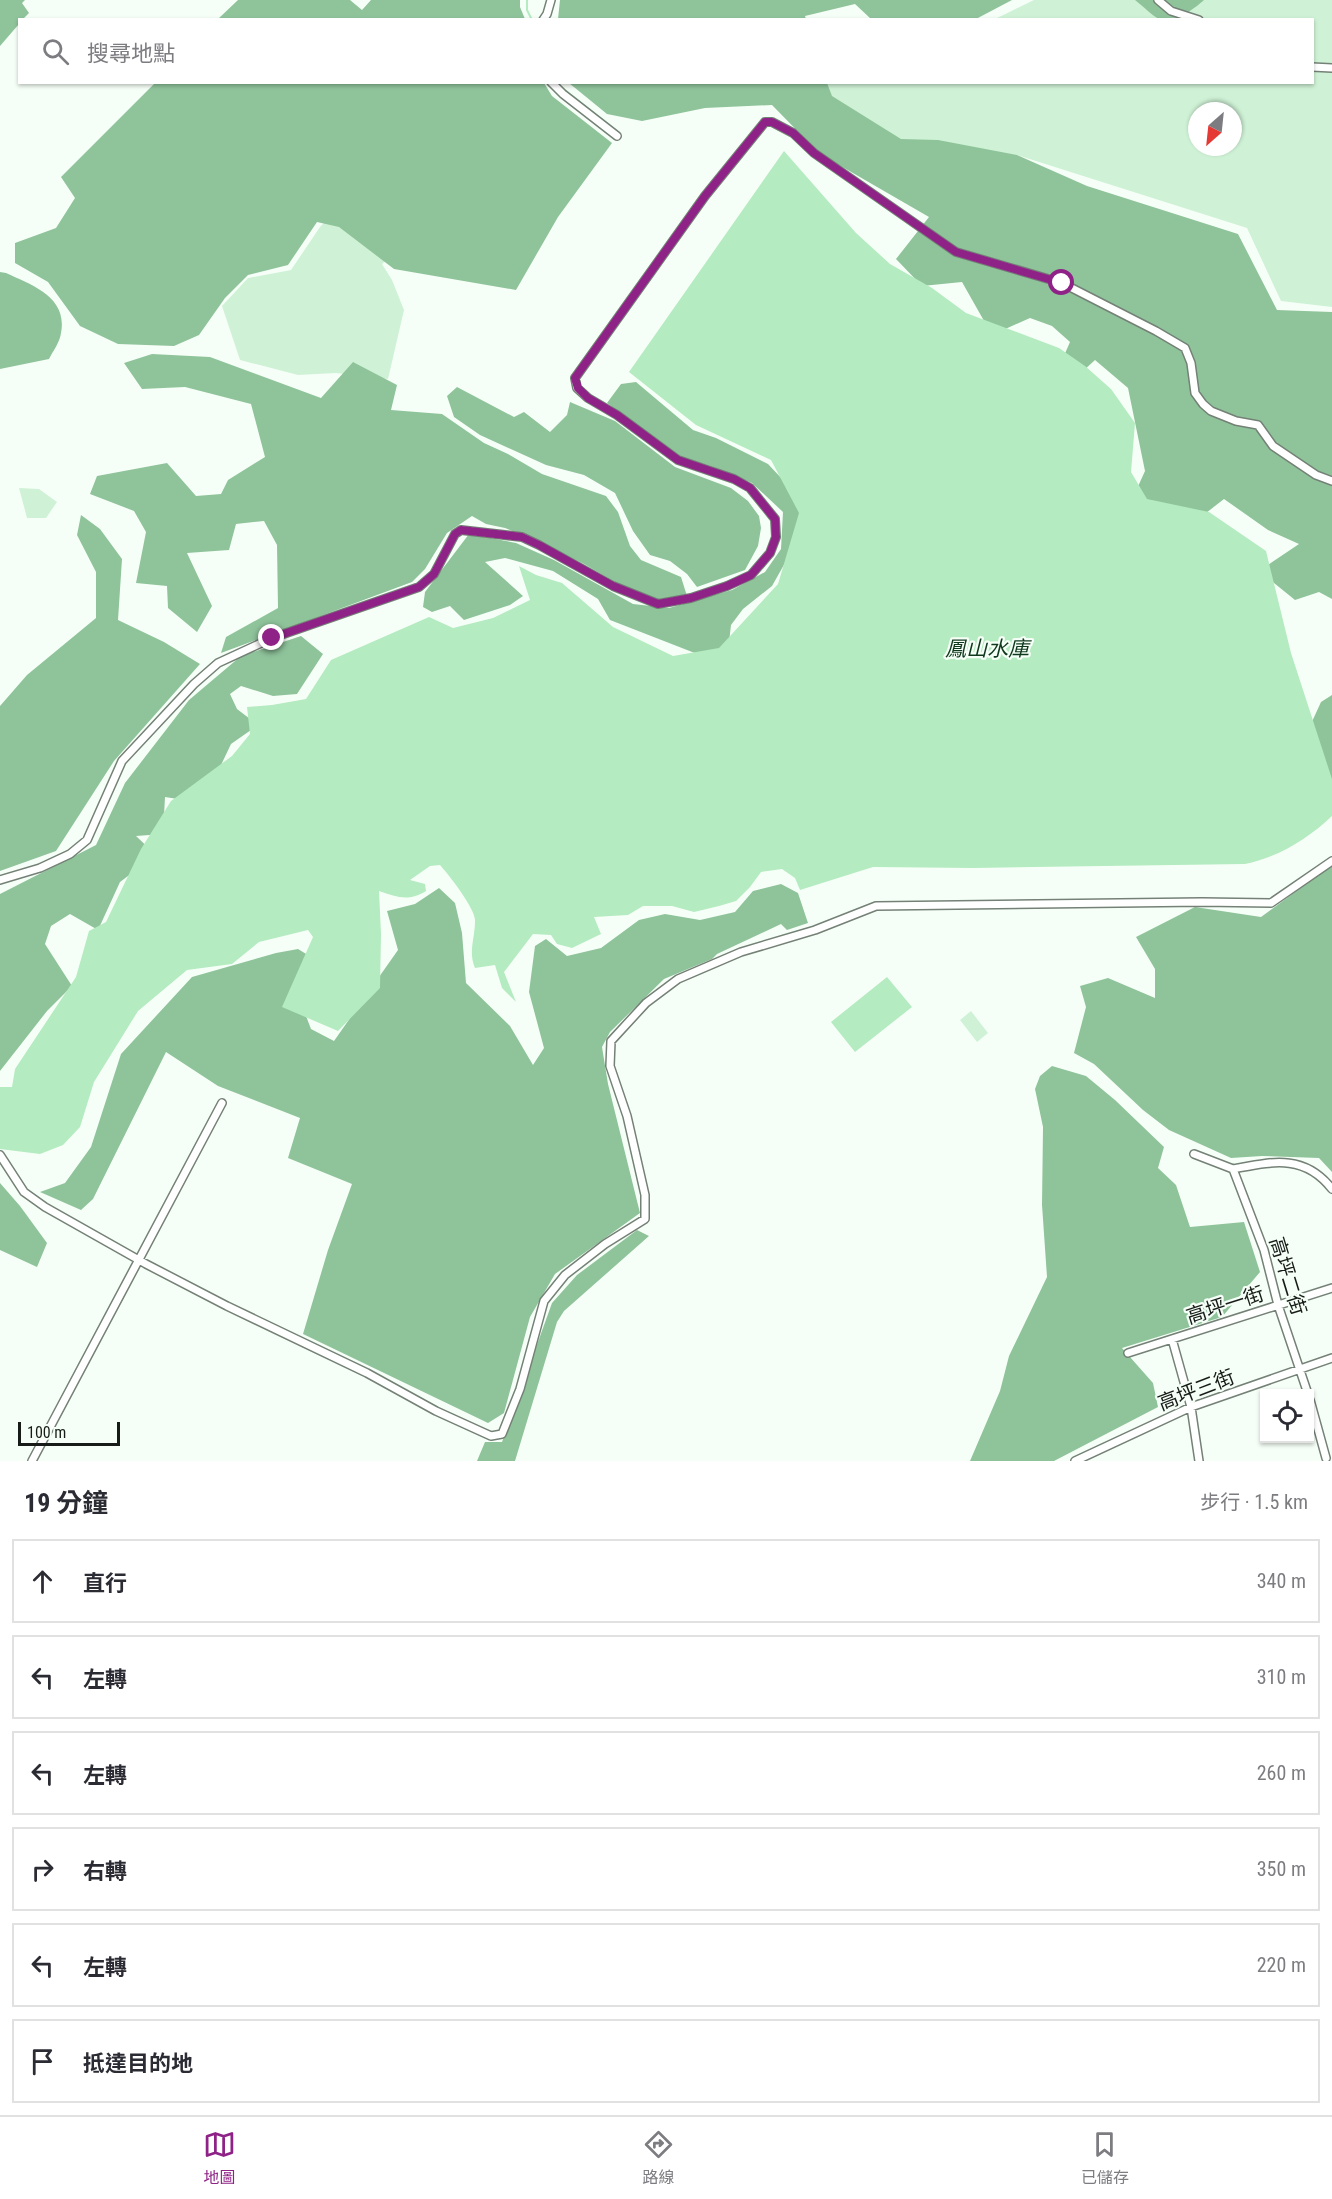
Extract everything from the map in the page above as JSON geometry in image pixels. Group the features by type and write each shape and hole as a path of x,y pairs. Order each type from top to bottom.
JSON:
{"street":[{"path":"544,18 550,0"},
{"path":"1158,0 1172,11 1193,18"},
{"path":"1314,67 1332,68"},
{"path":"553,84 617,136"},
{"path":"0,880 40,868 70,854 87,840 122,761 194,684 218,663 272,638 419,587 434,574 455,534 461,530 522,537 613,586 658,604 699,596 751,575 770,553 776,537 775,519 761,500 750,488 734,479 678,460 617,415 588,398 578,388 575,378 705,196 765,122 772,122 793,133 814,153 956,252 1062,283 1185,348 1191,363 1195,393 1203,404 1211,411 1236,421 1258,425 1273,446 1316,475 1332,481"},
{"path":"0,1155 24,1192 45,1207 139,1260 227,1306 367,1373 436,1411 491,1436 502,1434 520,1389 544,1301 565,1275 605,1244 645,1219 645,1196 627,1116 610,1066 611,1041 646,1003 678,979 741,952 815,930 876,906 1271,903 1332,861"},
{"path":"32,1461 222,1103"},
{"path":"1194,1154 1233,1169 1277,1161 1299,1165 1314,1171 1332,1189"},
{"name":"高坪二街","path":"1233,1169 1264,1250 1278,1305 1306,1389"},
{"name":"高坪一街","path":"1128,1353 1332,1288"},
{"path":"1172,1339 1191,1407 1199,1461"},
{"name":"高坪三街","path":"1075,1461 1191,1407 1332,1358"},
{"path":"1314,1414 1326,1458"}],"shaded area":[{"path":"0,0 25,0 22,3 29,13 24,18 18,18 18,25 0,46"},
{"path":"238,0 350,0 362,10 371,0 520,0 525,18 219,18"},
{"path":"560,0 1012,0 978,18 870,18 855,4 805,16 806,18 558,18"},
{"path":"1034,0 1332,0 1332,307 1281,301 1247,228 1017,155 897,150 804,84 1314,84 1314,18 997,18"},
{"path":"1135,0 1204,0 1177,18 1156,17"},
{"path":"154,84 545,84 552,96 612,143 558,217 516,290 394,269 339,227 317,222 288,265 248,275 225,298 199,335 174,346 118,344 80,326 48,282 15,263 15,243 56,228 75,198 61,177"},
{"path":"570,84 827,84 832,96 901,139 938,140 1017,155 1087,186 1238,234 1277,310 1332,312 1332,599 1319,592 1295,600 1259,571 1299,544 1268,530 1224,499 1206,513 1152,504 1135,493 1145,471 1128,388 1095,360 1083,371 1056,374 1070,342 1052,326 1030,318 992,335 962,282 922,286 896,259 929,217 820,154 772,105 705,108 642,121 607,114"},
{"path":"352,192 401,248 382,264 392,280 404,310 388,379 336,373 298,375 240,360 222,306 248,278 291,270 320,227"},
{"path":"0,272 27,282 54,301 62,321 58,343 49,359 0,369"},
{"path":"152,354 210,357 321,398 353,362 397,385 391,410 442,414 484,443 542,474 606,496 618,512 630,546 641,560 681,577 687,596 659,600 622,586 534,539 505,528 486,524 472,516 447,533 425,569 412,582 221,653 226,637 278,608 277,545 264,521 236,524 229,550 187,553 212,606 197,632 168,608 167,586 136,583 146,532 134,511 90,494 97,476 167,463 196,496 221,494 228,480 265,457 251,404 185,387 142,389 124,363"},
{"path":"636,382 693,430 716,438 768,464 800,498 798,540 772,586 743,609 731,625 728,651 705,657 610,620 598,599 553,571 505,558 485,562 523,596 510,605 464,620 450,606 432,612 423,607 425,592 469,534 516,543 554,560 633,604 669,608 732,590 765,572 781,549 783,512 752,483 682,457 607,403 621,384"},
{"path":"457,387 514,417 524,412 550,432 567,415 570,402 615,421 675,467 731,488 748,501 759,516 761,528 758,546 745,570 697,587 687,574 670,561 650,555 633,531 615,493 584,475 546,465 480,435 454,417 447,396"},
{"path":"19,488 39,489 57,502 46,518 27,518"},
{"path":"81,515 100,529 122,559 118,620 164,642 200,664 114,761 56,851 0,871 0,706 27,675 96,618 96,572 77,535"},
{"path":"301,636 323,654 297,694 273,696 241,686 230,694 237,709 258,725 231,744 203,803 165,797 163,834 136,836 156,855 120,882 98,930 70,914 51,926 45,944 72,986 47,1011 0,1071 0,894 96,845 125,783 189,700 241,656"},
{"path":"1332,695 1332,788 1293,763 1321,702"},
{"path":"1332,859 1332,1172 1319,1158 1262,1156 1231,1158 1169,1130 1143,1110 1094,1064 1074,1053 1086,1007 1080,986 1108,978 1155,998 1155,969 1136,937 1195,907 1261,917 1310,881"},
{"path":"781,884 798,893 808,923 787,930 781,924 717,954 712,959 664,979 610,1032 602,1047 608,1084 640,1213 555,1274 530,1317 504,1413 488,1423 303,1334 328,1250 352,1184 288,1158 300,1118 218,1086 166,1052 93,1199 81,1210 40,1192 65,1183 91,1147 121,1054 192,977 298,949 316,960 298,995 311,1029 334,1041 398,950 387,911 415,904 439,888 455,903 462,933 466,983 510,1026 533,1065 544,1048 529,992 535,946 546,939 567,956 601,948 639,920 665,914 700,920 735,912 753,891"},
{"path":"971,1011 988,1033 977,1042 960,1020"},
{"path":"1052,1066 1086,1076 1164,1147 1158,1168 1176,1185 1190,1227 1244,1222 1260,1272 1222,1317 1122,1348 1153,1383 1158,1407 1054,1461 970,1461 1000,1391 1009,1356 1047,1277 1042,1205 1043,1127 1035,1089 1040,1076"},
{"path":"0,1183 47,1243 37,1267 0,1250"},
{"path":"637,1230 649,1236 564,1311 557,1322 515,1461 477,1461 485,1442 502,1442 552,1303 577,1275"}],"water":[{"name":"鳳山水庫","path":"784,151 856,233 890,264 932,288 966,313 1059,348 1085,366 1111,389 1135,423 1131,472 1147,499 1209,512 1266,551 1291,653 1332,779 1332,816 1292,846 1269,857 1245,864 973,868 873,867 800,890 795,878 782,869 761,872 736,901 719,906 694,912 672,906 643,906 628,915 594,917 601,934 572,948 557,944 551,935 533,934 504,972 516,1002 502,988 495,965 475,968 472,951 475,921 471,908 440,865 430,866 410,880 425,884 426,891 420,894 402,897 379,891 380,988 338,1031 282,1007 313,937 308,930 259,942 232,964 187,970 138,1011 94,1082 80,1127 63,1145 40,1154 0,1149 0,1087 12,1087 15,1069 76,977 89,931 106,922 141,849 171,801 232,756 250,734 247,707 306,699 331,660 429,617 453,628 493,618 530,600 519,566 536,575 562,583 613,627 673,656 719,648 778,584 799,513 771,460 696,425 629,372"},
{"path":"887,977 912,1007 855,1052 831,1022"}],"waterway":[{"path":"527,0 527,10 531,18"},
{"path":"561,87 617,131"}],"route":[{"path":"272,638 419,587 434,574 455,534 461,530 522,537 613,586 658,604 699,596 751,575 770,553 776,537 775,519 761,500 750,488 734,479 678,460 617,415 588,398 578,388 575,378 705,196 765,122 772,122 793,133 814,153 918,228 956,252 1062,283"}]}
